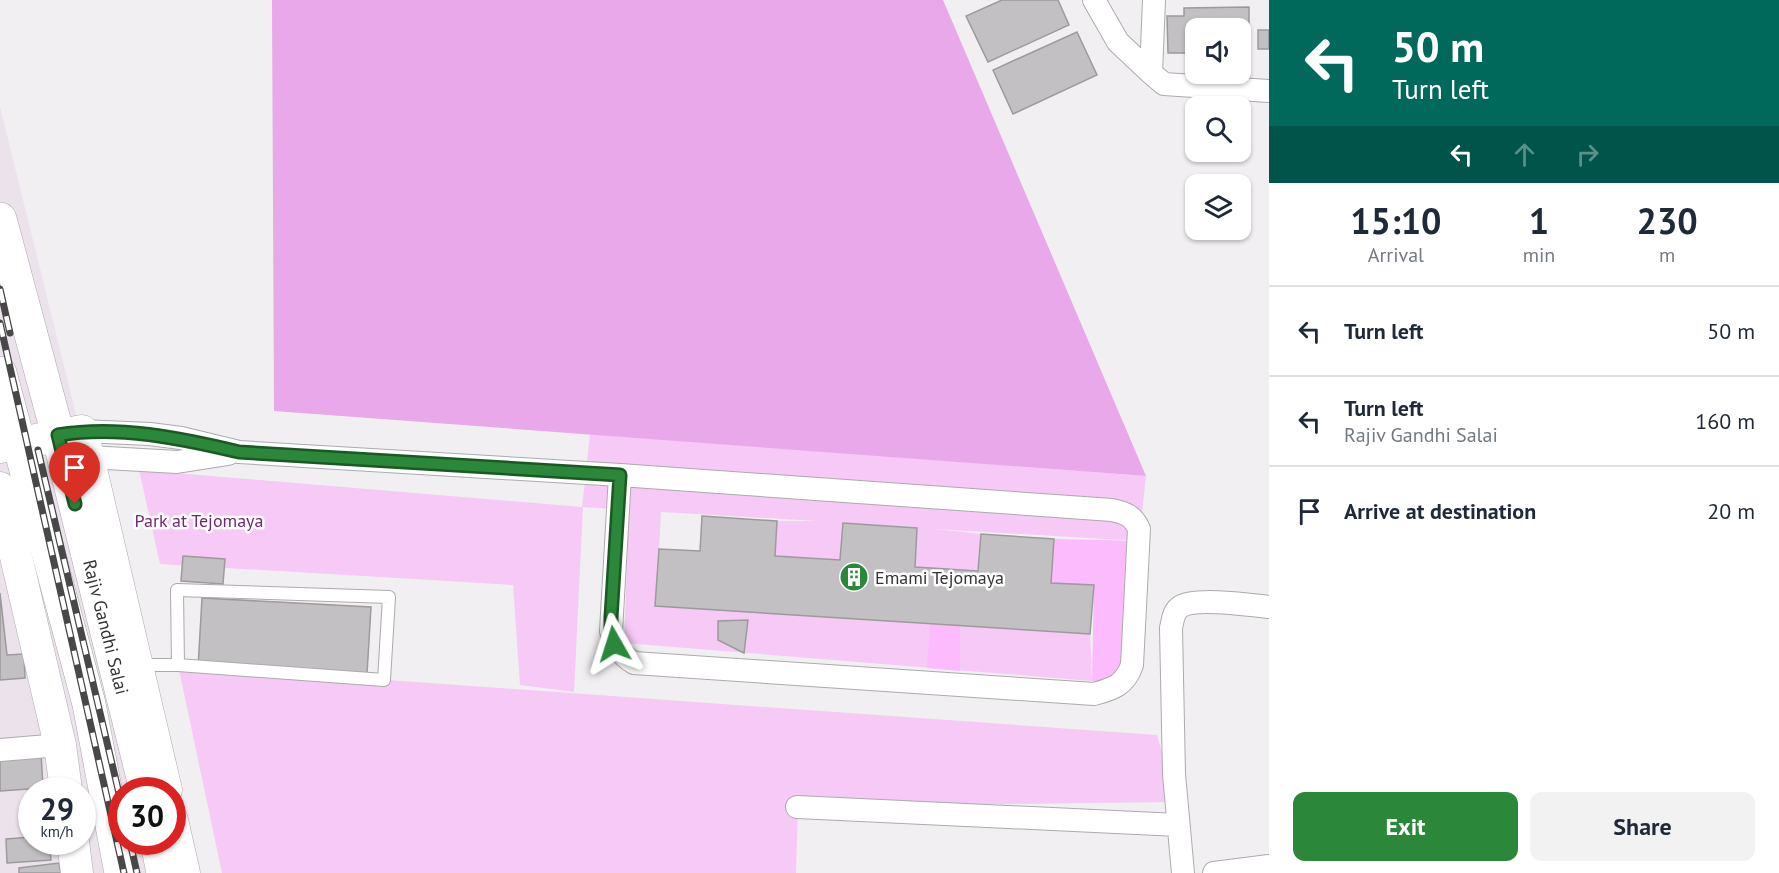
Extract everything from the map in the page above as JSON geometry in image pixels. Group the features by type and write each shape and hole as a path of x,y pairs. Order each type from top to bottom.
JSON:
{"main road":[{"name":"Rajiv Gandhi Salai","path":"0,219 76,441 143,777"},
{"name":"Rajiv Gandhi Salai","path":"0,372 10,445 89,704 121,873"},
{"path":"160,855 163,873"}],"street":[{"path":"1094,0 1118,42 1164,84 1269,91"},
{"path":"1151,73 1154,0"},
{"path":"10,445 150,434 181,438 239,452 620,475 1112,510 1126,513 1135,519 1139,529 1132,665 1128,677 1114,689 1094,694 634,663 624,657 614,644 611,632 620,475"},
{"path":"76,441 137,665 163,777"},
{"path":"0,488 60,746 64,777"},
{"path":"1183,873 1174,774 1171,628 1175,612 1181,606 1199,603 1269,607"},
{"path":"0,750 60,746"},
{"path":"797,807 1178,825"},
{"path":"75,855 77,873"},
{"path":"180,855 184,873"},
{"path":"1214,873 1269,866"}],"lane":[{"path":"137,665 178,665 384,680 388,597 177,591 178,665"}],"shaded area":[{"path":"272,0 943,0 1146,476 274,411"},
{"path":"0,107 166,777 108,777 108,855 186,855 190,873 0,873"},
{"path":"1054,539 1139,541 1123,681 1092,681 1094,585 1051,583"},
{"path":"930,624 960,626 960,671 927,668"}],"green space":[{"name":"Park at Tejomaya","path":"590,434 1146,476 1139,541 935,529 981,534 978,571 915,567 917,527 843,523 840,560 775,556 777,521 818,521 661,512 656,606 1090,634 1092,681 624,643 629,510 583,507 574,692 520,685 513,585 160,564 139,470 582,507"},
{"path":"178,665 1157,735 1176,802 798,807 796,873 222,873"}],"building":[{"path":"1002,0 1058,0 1069,25 988,62 966,16"},
{"path":"1249,7 1249,18 1185,18 1185,53 1168,53 1167,16 1184,16 1184,8"},
{"path":"1258,30 1269,30 1269,49 1258,49"},
{"path":"1077,32 1097,75 1013,114 993,70"},
{"name":"Emami Tejomaya","path":"702,516 777,521 775,556 840,560 843,523 917,528 915,567 978,571 981,534 1054,539 1051,583 1094,585 1090,634 655,606 659,549 700,551"},
{"path":"183,556 225,559 223,584 181,581"},
{"path":"0,593 7,655 24,654 25,678 0,680"},
{"path":"202,598 371,607 367,674 198,668"},
{"path":"748,620 744,653 718,640 718,621"},
{"path":"41,753 42,777 18,777 18,790 0,791 0,756"},
{"path":"18,838 18,855 50,855 51,860 7,863 6,839"},
{"path":"59,863 61,873 19,873 19,868"}],"railway":[{"path":"0,289 10,333"},
{"path":"0,323 124,873"},
{"path":"38,450 115,777"},
{"path":"133,855 137,873"}],"place":[{"name":"Emami Tejomaya","path":"854,577"}],"route":[{"path":"75,504 58,435 82,431 150,434 181,438 239,452 620,475 611,617 614,644"}]}
